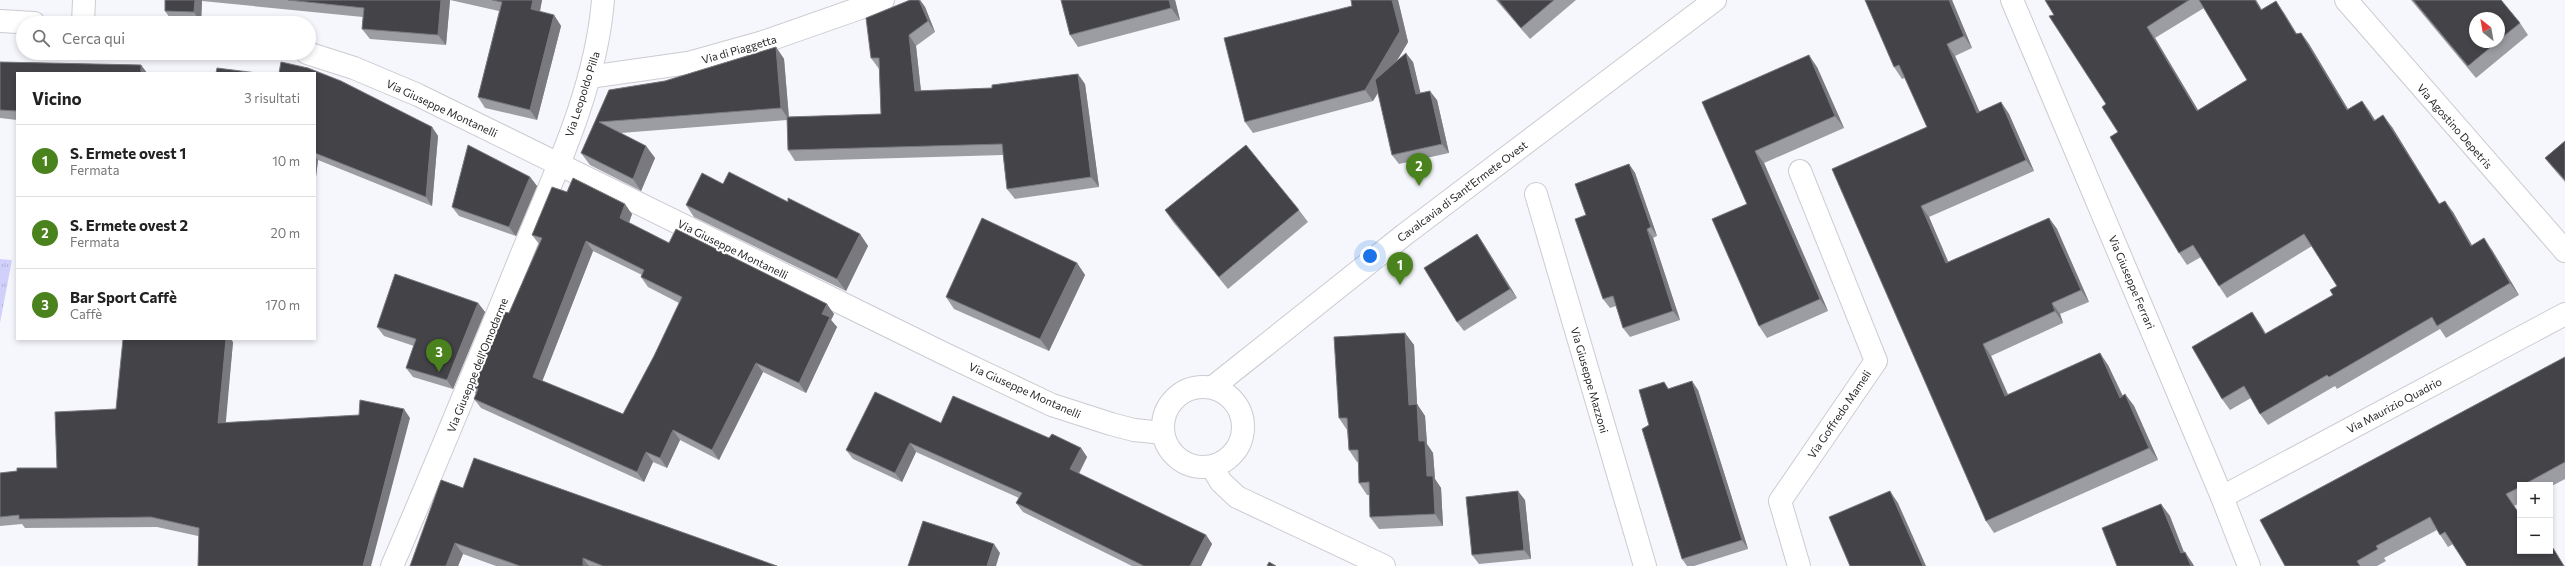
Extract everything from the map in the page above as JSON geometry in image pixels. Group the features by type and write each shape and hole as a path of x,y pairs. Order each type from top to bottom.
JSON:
{"street":[{"path":"83,16 84,0"},
{"name":"Via Leopoldo Pilla","path":"559,163 589,77 598,43 603,0"},
{"name":"Via di Piaggetta","path":"589,77 688,63 764,42 883,0"},
{"name":"Cavalcavia di Sant'Ermete Ovest","path":"1213,387 1404,235 1715,0"},
{"name":"Via Giuseppe Ferrari","path":"2012,0 2222,497 2249,566"},
{"name":"Via Agostino Depetris","path":"2346,0 2565,251"},
{"path":"0,21 16,22"},
{"name":"Via Giuseppe Montanelli","path":"316,56 354,68 410,92 559,163 944,354 1052,405 1134,430 1163,433"},
{"name":"Via Giuseppe dell'Omodarme","path":"392,566 455,420 559,163"},
{"name":"Via Goffredo Mameli","path":"1799,566 1780,501 1876,361 1800,171"},
{"name":"Via Giuseppe Mazzoni","path":"1536,194 1645,566"},
{"name":"Via Maurizio Quadrio","path":"2222,497 2565,314"},
{"path":"1200,386 1213,387 1236,406 1242,418 1243,432 1240,444 1233,454 1223,462 1212,467 1199,468 1187,464 1177,458 1169,448 1163,433 1163,420 1167,407 1175,396 1186,389 1200,386"},
{"path":"1212,467 1221,482 1238,497 1384,566"}],"green space":[{"path":"0,259 12,260 0,323"}],"building":[{"path":"165,0 195,0 194,12 165,11"},
{"path":"288,0 441,0 438,35 362,29 364,8"},
{"path":"492,0 533,0 531,9 554,15 530,110 478,97 502,2"},
{"path":"910,0 919,0 928,21 909,35 915,91 992,88 992,85 1078,74 1091,177 1007,189 1002,144 788,150 787,117 881,114 879,58 871,58 866,18"},
{"path":"1061,0 1169,0 1171,8 1070,35"},
{"path":"1351,0 1392,0 1400,31 1365,90 1245,122 1224,38 1352,6"},
{"path":"1498,0 1554,0 1521,28"},
{"path":"1865,0 1949,0 1964,36 1947,44 1977,113 2001,102 2026,160 1921,206 1946,263 2049,218 2081,290 2052,303 2055,311 1983,344 2005,396 2100,353 2120,398 2125,394 2149,448 1986,521 1832,169 1927,127 1899,65 1894,67"},
{"path":"2045,0 2189,0 2147,27 2197,111 2247,80 2199,0 2255,0 2261,10 2276,1 2296,34 2301,33 2347,110 2362,101 2374,121 2383,115 2439,204 2445,201 2471,246 2484,238 2510,283 2437,326 2432,317 2329,377 2327,375 2260,414 2244,386 2222,399 2192,347 2252,312 2265,334 2333,295 2330,290 2337,286 2304,234 2219,286 2193,245 2179,253 2110,137 2118,132 2102,107 2106,104 2049,16 2054,15"},
{"path":"2413,0 2501,0 2520,23 2505,35 2505,12 2469,12 2469,48 2490,48 2468,66"},
{"path":"776,47 781,108 599,122 646,146 633,179 581,153 609,90 665,81"},
{"path":"1406,53 1416,94 1430,91 1442,144 1392,155 1375,80"},
{"path":"1809,55 1835,116 1755,151 1820,299 1759,326 1712,219 1747,204 1702,102"},
{"path":"0,62 141,65 141,72 16,72 16,111 0,110"},
{"path":"281,62 308,68 341,81 432,127 426,197 316,153 316,72 279,72"},
{"path":"217,68 249,72 216,72"},
{"path":"2565,141 2565,180 2545,158"},
{"path":"468,145 530,177 509,227 452,207"},
{"path":"1246,145 1299,210 1219,277 1165,210"},
{"path":"1629,164 1651,227 1647,229 1673,311 1623,328 1613,296 1603,299 1575,219 1586,215 1575,184"},
{"path":"729,172 788,202 788,198 860,234 837,279 686,205 702,173 723,184"},
{"path":"573,178 625,204 620,218 669,243 676,229 827,304 822,314 830,317 799,383 756,363 712,450 673,430 660,458 646,452 637,472 474,399 478,389 470,386 501,311 509,313 542,238 532,235 552,187 567,192","holes":["586,241 644,270 641,277 682,297 654,356 623,414 533,377"]},
{"path":"982,218 1077,263 1040,339 946,297"},
{"path":"1477,234 1510,289 1457,322 1424,268"},
{"path":"395,274 478,303 447,380 406,368 416,339 377,327"},
{"path":"1405,333 1409,405 1417,404 1419,441 1425,441 1427,476 1433,476 1435,514 1370,517 1369,482 1359,483 1358,450 1349,450 1347,418 1339,418 1334,337"},
{"path":"123,340 226,340 218,423 359,415 360,400 404,409 363,566 198,566 199,528 151,517 19,519 19,515 0,517 0,473 17,471 17,468 57,468 55,412 116,409"},
{"path":"2565,357 2565,462 2528,482 2517,482 2517,488 2506,494 2517,510 2517,554 2553,554 2553,548 2564,566 2467,566 2445,532 2440,535 2430,517 2376,546 2378,549 2357,561 2360,566 2285,566 2260,520"},
{"path":"1692,381 1742,540 1682,559 1642,429 1649,425 1639,390 1664,382 1668,389"},
{"path":"875,392 941,423 953,396 1049,438 1052,434 1081,448 1070,469 1206,535 1190,566 1144,566 1016,503 1022,493 910,443 895,473 846,450"},
{"path":"474,458 777,566 603,566 583,558 583,566 520,566 455,543 446,566 410,566 441,480 463,488"},
{"path":"1518,491 1524,550 1472,555 1466,497"},
{"path":"1890,491 1923,566 1850,566 1829,517"},
{"path":"2161,504 2181,553 2185,552 2191,566 2117,566 2102,528"},
{"path":"923,521 994,544 987,566 908,566"},
{"path":"1269,562 1276,566 1267,566"}],"place":[{"name":"S. Ermete ovest 2","path":"1419,186"},
{"name":"S. Ermete ovest 1","path":"1400,285"},
{"name":"Bar Sport Caffè","path":"439,372"}]}
